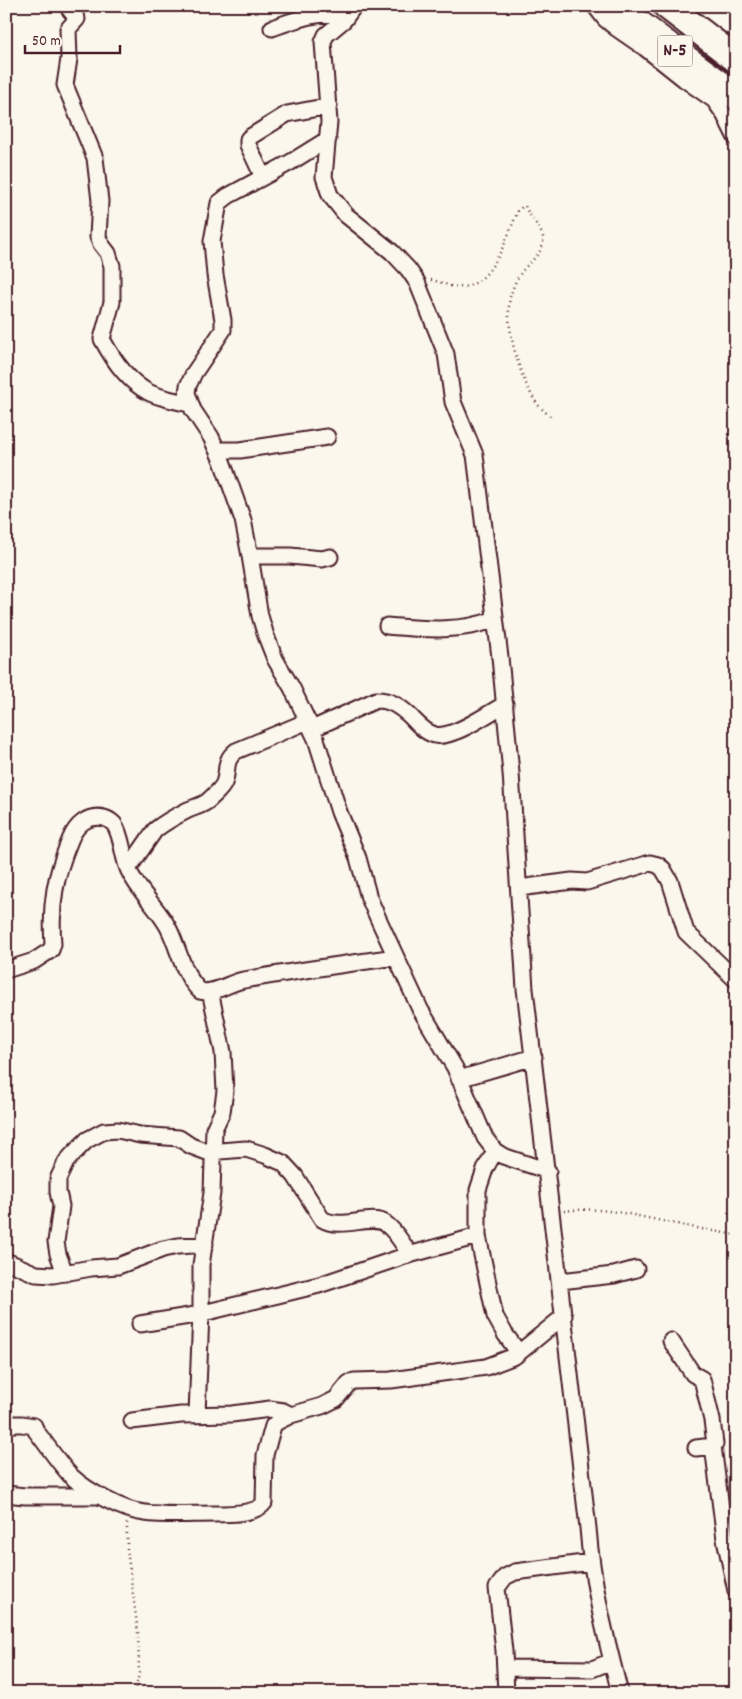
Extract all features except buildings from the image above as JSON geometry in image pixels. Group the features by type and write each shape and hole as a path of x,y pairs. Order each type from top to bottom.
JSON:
{"highway":[{"name":"N-5","path":"615,6 736,96"},
{"name":"N-5","path":"667,6 736,59"}],"street":[{"path":"67,6 77,19 68,29 69,59 65,85 95,158 100,201 98,237 108,253 112,266 112,302 102,339 135,383 149,392 190,404"},
{"path":"595,6 604,19 714,100 724,114 736,138"},
{"path":"272,28 308,15 350,11"},
{"path":"350,11 344,20 330,30 323,42 329,106 324,177 330,195 346,215 392,252 417,282 446,354 453,402 475,455 512,772 525,989 553,1213 591,1562 620,1693"},
{"path":"262,178 248,145 248,139 287,114 329,106"},
{"path":"328,140 228,196 219,203 212,241 223,330 194,373 187,393 190,404 217,450 243,520 260,616 266,636 275,659 310,725 339,812 358,858 370,898 420,1009 459,1079 485,1138 495,1151 511,1159 548,1170"},
{"path":"217,450 240,450 328,438"},
{"path":"250,556 273,555 322,559 330,557"},
{"path":"387,626 448,629 477,625 495,619"},
{"path":"128,869 155,830 188,811 207,803 222,787 225,780 226,766 230,756 236,751 376,700 386,700 395,703 428,732 436,735 446,734 469,725 505,704"},
{"path":"6,970 34,961 51,950 53,944 52,898 60,866 72,834 81,824 96,816 108,819 114,824 128,869 141,891 169,928 182,963 192,982 200,991 210,991 240,981 315,967 396,957"},
{"path":"519,888 572,881 587,882 650,863 658,865 663,869 670,881 686,932 736,980"},
{"path":"197,1414 201,1265 206,1244 212,1194 214,1129 222,1112 225,1091 223,1052 210,991"},
{"path":"459,1079 534,1057"},
{"path":"65,1273 56,1242 61,1206 58,1179 66,1162 87,1140 104,1131 118,1130 140,1135 179,1138 196,1149 207,1152 246,1149 270,1157 283,1164 300,1182 318,1216 327,1223 351,1224 373,1220 381,1221 389,1226 410,1254"},
{"path":"495,1151 485,1169 478,1190 478,1236 495,1316 519,1353"},
{"path":"140,1324 201,1313 319,1285 410,1254 478,1236"},
{"path":"6,1261 36,1274 54,1275 91,1268 118,1266 163,1249 206,1244"},
{"path":"560,1281 620,1274 636,1269"},
{"path":"6,1424 34,1426 72,1476 107,1501 129,1509 144,1513 227,1514 261,1508 264,1503 264,1455 271,1433 277,1422 336,1399 354,1381 391,1380 476,1369 505,1361 519,1353 564,1316"},
{"path":"671,1341 693,1374 702,1379 712,1420 715,1444 713,1446 723,1530 736,1591"},
{"path":"132,1420 197,1414 232,1414 270,1409 284,1411 291,1415"},
{"path":"696,1448 713,1446"},
{"path":"6,1494 25,1496 100,1496"},
{"path":"506,1693 496,1588 505,1577 515,1572 591,1562"},
{"path":"505,1668 592,1669 612,1661"}],"path":[{"path":"417,282 428,279 458,287 474,283 483,277 489,272 503,249 518,212 525,206 530,217 541,230 544,240 535,258 521,273 509,300 512,345 530,392 540,407 552,418"},
{"path":"553,1213 578,1209 610,1210 736,1234"},
{"path":"129,1509 126,1528 127,1549 138,1632 139,1660 135,1693"}]}
